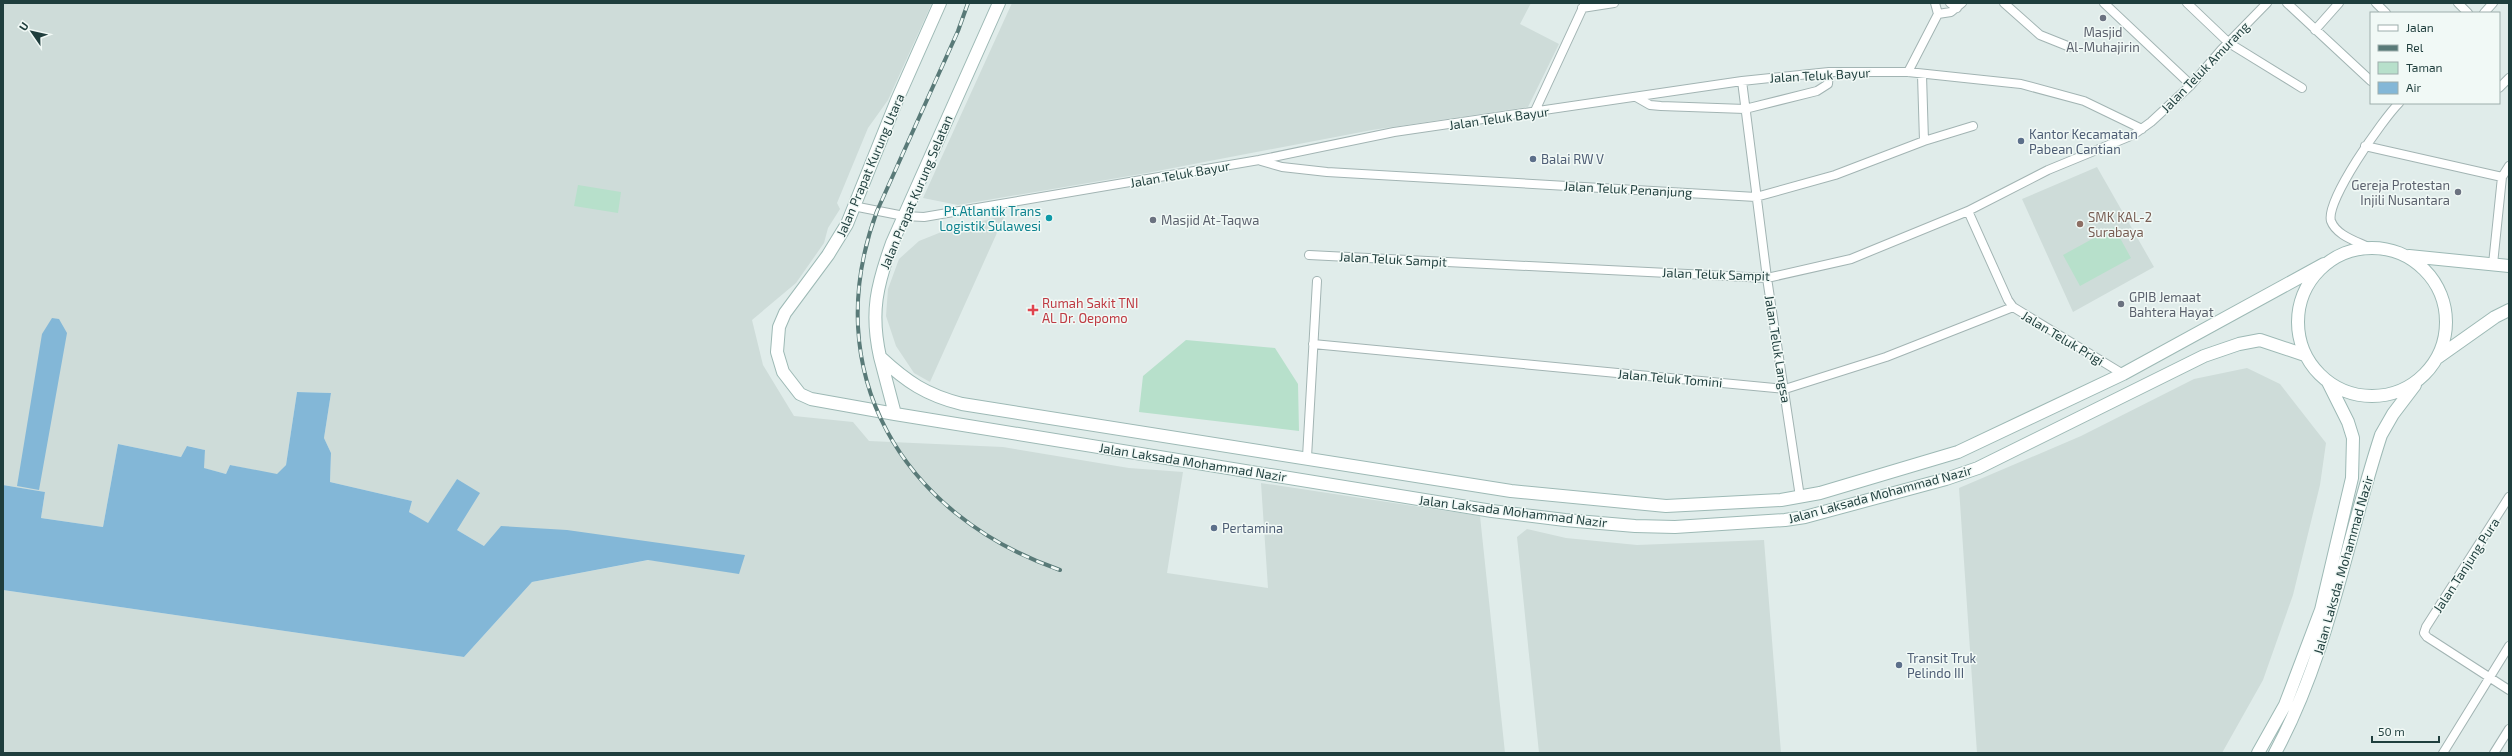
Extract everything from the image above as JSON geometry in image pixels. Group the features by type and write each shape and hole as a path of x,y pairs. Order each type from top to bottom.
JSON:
{"street":[{"name":"Jalan Prapat Kurung Utara","path":"811,399 800,394 784,372 777,352 779,327 785,313 828,255 847,224 853,206 940,3"},
{"name":"Jalan Prapat Kurung Selatan","path":"894,414 880,357 874,314 878,281 904,216 999,3"},
{"path":"1534,113 1583,6 1614,3"},
{"path":"1908,72 1938,14 1936,3"},
{"path":"2004,3 2040,35 2070,47"},
{"path":"2104,3 2191,85"},
{"path":"2187,3 2229,43 2302,88"},
{"name":"Jalan Teluk Amurang","path":"2142,129 2191,85 2267,3"},
{"path":"2287,3 2370,80"},
{"path":"2315,30 2339,3"},
{"path":"2376,3 2385,12"},
{"path":"2458,3 2467,12"},
{"path":"2485,12 2494,3"},
{"path":"1938,14 1947,14 1956,5"},
{"name":"Jalan Teluk Bayur","path":"853,206 904,216 924,217 990,207 1259,160 1394,132 1534,113 1742,81 1829,72 1908,72 1922,75 2021,84 2084,101 2142,129"},
{"path":"1636,97 1650,105 1745,109 1817,91 1828,84 1829,72"},
{"path":"1922,75 1924,141"},
{"path":"2500,87 2509,78"},
{"name":"Jalan Teluk Langsa","path":"1742,81 1767,278 1785,389 1800,498"},
{"path":"2397,104 2365,146 2331,208 2331,221 2339,232 2368,247 2382,248 2408,256 2509,266"},
{"name":"Jalan Teluk Penanjung","path":"1259,160 1282,167 1305,171 1756,196 1835,175 1924,141 1973,126"},
{"name":"Jalan Teluk Sampit","path":"1309,255 1767,278 1869,253 1968,211 2048,170 2133,135 2142,129"},
{"path":"2365,146 2502,177"},
{"path":"2493,264 2502,177 2509,166"},
{"name":"Jalan Teluk Prigi","path":"1968,211 2008,300 2013,307 2123,374"},
{"name":"Jalan Laksada Mohammad Nazir","path":"880,357 911,385 924,392 942,399 974,406 1307,457 1511,491 1666,506 1800,498 1958,452 2123,374 2341,254 2368,247"},
{"path":"2408,256 2430,275 2444,302 2446,331 2436,359"},
{"path":"2324,264 2306,286 2299,307 2297,328 2305,355 2315,370 2328,382 2352,394 2366,396 2393,393 2418,380"},
{"path":"1307,457 1316,281"},
{"name":"Jalan Teluk Tomini","path":"1313,344 1785,389 1886,357 2013,307"},
{"path":"2436,359 2495,317 2509,310"},
{"name":"Jalan Laksada Mohammad Nazir","path":"811,399 894,414 1492,511 1565,520 1635,526 1687,526 1805,517 1946,479 1978,468 2204,356 2239,344 2260,340 2305,355"},
{"name":"Jalan Laksda. Mohammad Nazir","path":"2275,753 2306,688 2332,612 2381,435 2393,414 2418,380 2436,359"},
{"name":"Jalan Laksda. Mohammad Nazir","path":"2258,753 2285,705 2321,610 2352,478 2353,438 2328,382"},
{"name":"Jalan Tanjung Pura","path":"2490,679 2427,637 2424,633 2426,627 2509,497"},
{"path":"2443,753 2509,646"},
{"path":"2490,679 2509,690"},
{"path":"2494,753 2509,728"}],"shaded area":[{"path":"3,3 932,3 888,100 868,128 837,203 840,209 828,228 824,243 796,283 752,320 763,365 794,416 853,422 869,441 1003,447 1129,468 1183,472 1167,573 1268,588 1261,483 1480,516 1505,753 3,753 3,590 464,657 532,582 649,560 666,562 745,555 484,546 457,530 457,479 428,524 409,512 412,501 330,482 331,453 324,438 331,393 297,392 286,465 277,475 230,465 226,474 203,468 205,450 188,446 181,457 118,444 103,527 41,518 45,492 3,485"},
{"path":"1012,3 1531,3 1520,24 1559,44 1528,107 1372,130 1147,173 958,205 923,198"},
{"name":"SMK KAL-2 Surabaya","path":"2097,167 2154,267 2073,312 2022,199"},
{"path":"1005,215 930,382 914,373 896,346 886,316 888,289 899,259 919,241 944,231"},
{"path":"2247,368 2280,384 2326,443 2320,485 2293,595 2263,680 2222,753 1977,753 1959,488 2081,436 2194,379"},
{"path":"1527,529 1566,538 1637,545 1764,540 1781,753 1539,753 1517,537"}],"green space":[{"path":"578,185 621,192 618,213 574,206"},
{"path":"2114,227 2131,258 2080,286 2063,255"},
{"path":"1186,340 1275,348 1298,384 1299,431 1139,412 1143,376"}],"water":[{"path":"52,318 59,319 67,333 39,490 17,486 42,334"},
{"path":"297,392 331,393 324,438 331,453 330,482 412,501 409,512 428,523 457,479 480,493 457,530 484,546 501,526 567,530 745,555 739,574 648,560 532,582 464,657 3,590 3,485 45,492 41,518 103,527 118,444 181,457 187,446 205,450 204,468 226,474 230,465 277,474 286,465"}],"railway":[{"path":"968,3 958,31 877,211 861,271 858,328 867,381 887,431 917,475 956,513 1004,545 1060,570"}],"place":[{"name":"Masjid Al-Muhajirin","path":"2103,18"},
{"name":"Kantor Kecamatan Pabean Cantian","path":"2021,141"},
{"name":"Balai RW V","path":"1533,159"},
{"name":"Gereja Protestan Injili Nusantara","path":"2458,192"},
{"name":"Pt.Atlantik Trans Logistik Sulawesi","path":"1049,218"},
{"name":"Masjid At-Taqwa","path":"1153,220"},
{"name":"SMK KAL-2 Surabaya","path":"2080,224"},
{"name":"GPIB Jemaat Bahtera Hayat","path":"2121,304"},
{"name":"Rumah Sakit TNI AL Dr. Oepomo","path":"1033,310"},
{"name":"Pertamina","path":"1214,528"},
{"name":"Transit Truk Pelindo III","path":"1899,665"}]}
